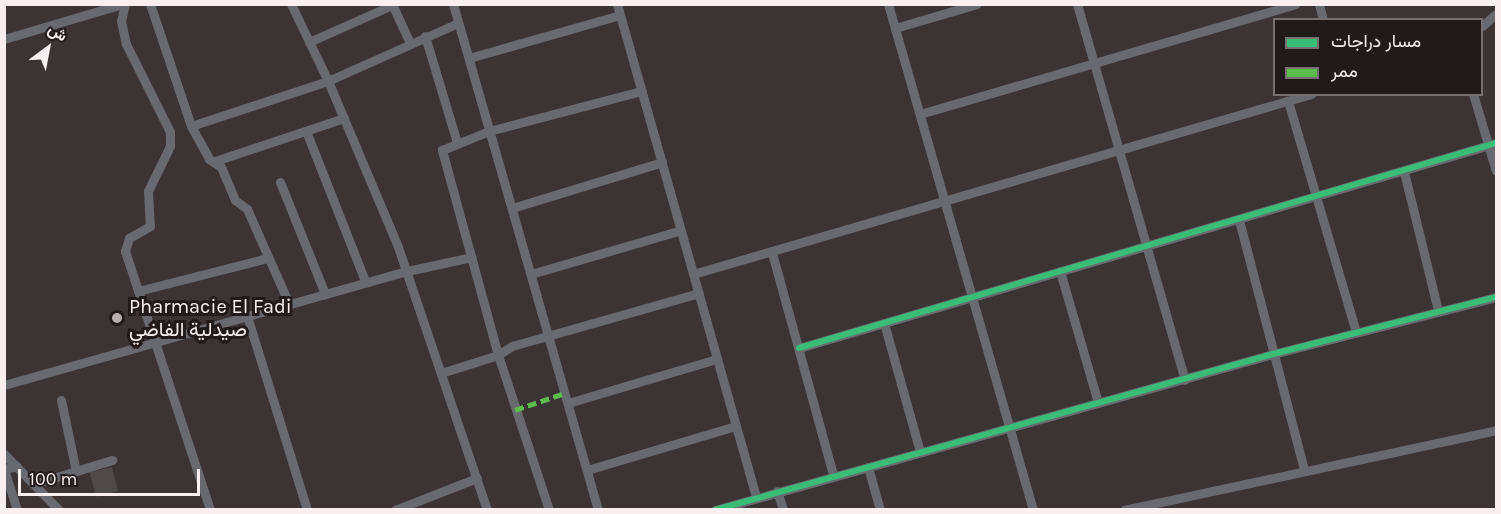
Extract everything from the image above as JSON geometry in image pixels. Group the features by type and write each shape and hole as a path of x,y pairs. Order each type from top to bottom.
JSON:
{"street":[{"path":"4,39 123,4 121,21 126,44 170,132 170,146 148,191 150,226 132,236 125,246 210,510"},
{"path":"150,4 190,126 209,159 221,167 235,200 247,209 289,304"},
{"path":"291,4 328,81 407,271 487,510"},
{"path":"453,4 598,510"},
{"path":"617,4 756,497"},
{"path":"888,4 1033,510"},
{"path":"895,28 977,4"},
{"path":"1077,4 1185,380"},
{"path":"920,114 1295,4"},
{"path":"309,42 392,5 410,43"},
{"path":"1483,26 1497,14"},
{"path":"469,58 621,15"},
{"path":"190,126 328,81 458,23"},
{"path":"425,36 457,143"},
{"path":"549,510 498,355 442,157 445,147 489,131 642,91"},
{"path":"693,274 772,253 1305,96"},
{"path":"1474,96 1493,144 1497,171"},
{"path":"1288,102 1314,197 1356,332"},
{"path":"215,161 344,118"},
{"path":"306,131 366,283"},
{"path":"799,348 972,295 1239,220 1493,144"},
{"path":"512,208 662,162"},
{"path":"1404,172 1438,310"},
{"path":"280,182 325,294"},
{"path":"1239,220 1304,470"},
{"path":"531,274 681,230"},
{"path":"772,253 832,475"},
{"path":"4,385 407,271 472,257"},
{"path":"138,291 267,258"},
{"path":"1060,271 1098,403"},
{"path":"441,373 498,355 512,346 699,293"},
{"path":"715,510 832,475 868,467 1273,354 1438,310 1497,297"},
{"path":"247,315 307,510"},
{"path":"884,323 920,452"},
{"path":"568,403 717,359"},
{"path":"61,399 76,471"},
{"path":"586,470 736,426"},
{"path":"1124,510 1497,430"},
{"path":"4,454 58,510"},
{"path":"34,484 112,460"},
{"path":"16,510 4,469 17,466"},
{"path":"868,467 880,510"},
{"path":"395,510 413,506 477,478"},
{"path":"777,491 783,510"}],"building":[{"path":"112,467 118,491 96,497 90,473"}],"marked path":[{"path":"515,410 565,393"}],"cycle path":[{"path":"799,348 1496,143"},
{"path":"715,510 1273,354 1496,297"}],"place":[{"name":"Pharmacie El Fadi صيدلية الفاضي","path":"117,318"}]}
